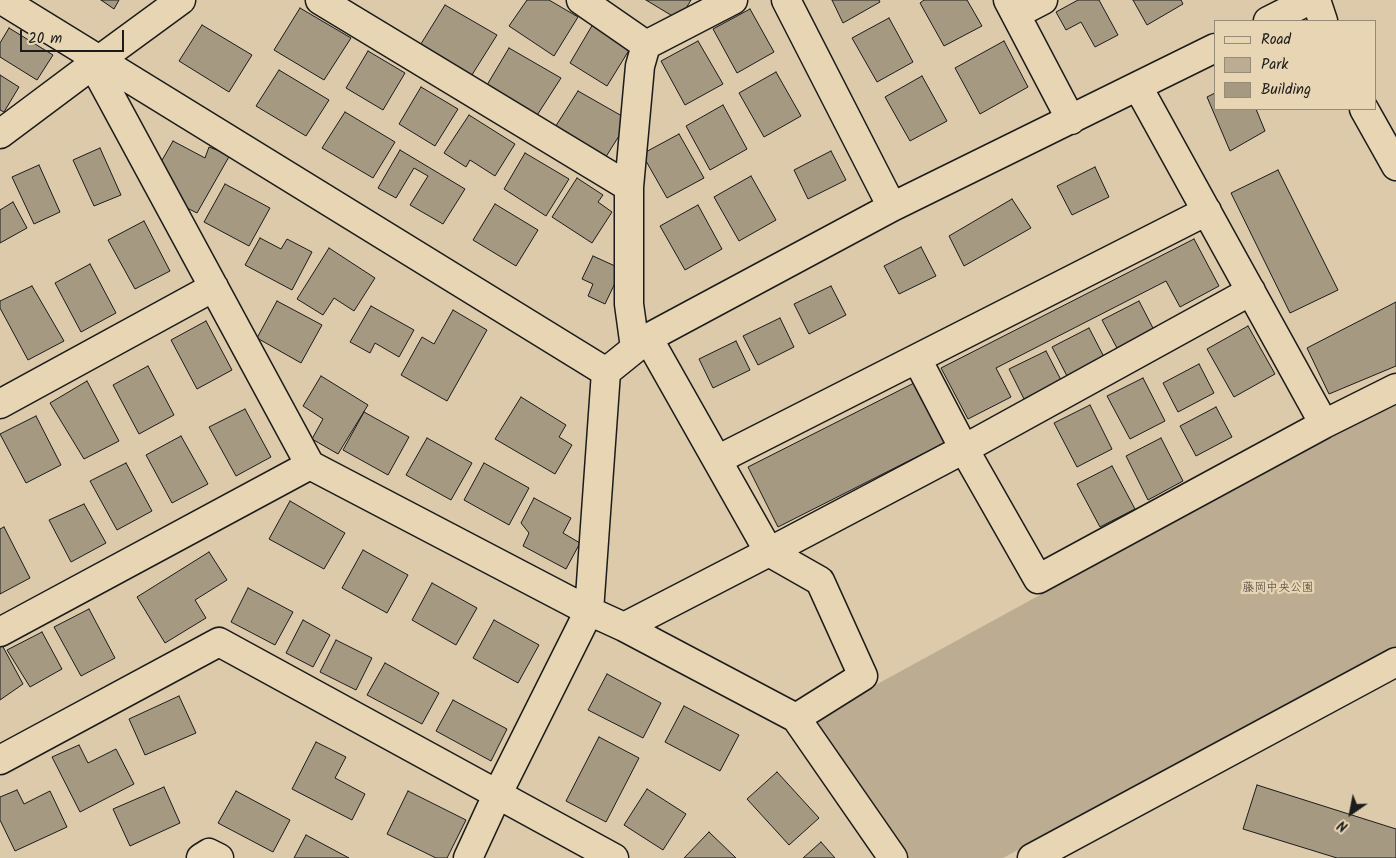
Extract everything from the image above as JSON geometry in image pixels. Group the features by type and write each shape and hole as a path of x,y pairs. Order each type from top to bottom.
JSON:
{"street":[{"path":"2,0 97,63 606,372"},
{"path":"0,134 181,0"},
{"path":"320,0 629,186"},
{"path":"581,0 646,45"},
{"path":"733,0 646,45 640,66 629,186 629,304 642,343 717,460 769,552 820,581 863,676 796,718"},
{"path":"786,0 892,207"},
{"path":"1043,0 1012,7 1071,120"},
{"path":"1270,20 1310,0"},
{"path":"1316,0 1322,20"},
{"path":"468,858 588,611 606,372 642,343 892,207 1214,49"},
{"path":"97,63 310,465 796,718 893,858"},
{"path":"1138,87 1324,424"},
{"path":"1365,110 1396,166"},
{"path":"717,460 1207,211"},
{"path":"0,404 214,287"},
{"path":"624,627 964,448 1251,291"},
{"path":"917,359 964,448 1038,579 1324,424 1396,388"},
{"path":"0,632 310,465"},
{"path":"0,760 219,642 614,858"},
{"path":"1032,858 1396,662"},
{"path":"201,858 209,853 219,858"}],"green space":[{"name":"藤岡中央公園","path":"1396,400 1396,649 1003,858 906,858 817,735 819,716"}],"building":[{"path":"101,0 119,0 114,9"},
{"path":"527,0 549,0 578,17 554,56 509,26"},
{"path":"646,0 691,0 679,20"},
{"path":"832,0 879,0 880,2 843,23"},
{"path":"924,0 967,0 982,26 944,46 920,3"},
{"path":"1078,0 1099,0 1118,35 1095,47 1081,22 1066,30 1056,12"},
{"path":"1133,0 1181,0 1183,4 1147,25"},
{"path":"445,5 497,35 470,78 419,47"},
{"path":"300,8 351,38 324,80 274,50"},
{"path":"750,9 774,52 737,73 713,29"},
{"path":"889,18 913,62 877,82 852,38"},
{"path":"593,24 631,47 607,86 570,63"},
{"path":"202,25 252,55 229,92 179,61"},
{"path":"9,28 53,55 37,80 0,57 0,43"},
{"path":"698,41 723,84 685,105 661,61"},
{"path":"1004,41 1028,87 980,114 955,68"},
{"path":"509,48 561,78 534,120 484,90"},
{"path":"368,51 405,73 383,110 346,88"},
{"path":"279,70 329,100 306,136 256,106"},
{"path":"776,72 801,116 764,137 739,93"},
{"path":"0,75 19,87 4,112 0,110"},
{"path":"922,76 947,121 910,141 885,97"},
{"path":"421,87 458,109 435,146 399,124"},
{"path":"578,91 629,120 602,163 552,132"},
{"path":"1214,94 1214,110 1256,110 1265,131 1230,151 1207,97"},
{"path":"723,105 747,149 710,170 686,126"},
{"path":"345,112 395,142 373,178 322,148"},
{"path":"469,115 515,144 495,176 470,160 466,167 444,153"},
{"path":"679,134 704,178 667,198 642,154"},
{"path":"173,141 205,158 209,147 230,155 197,213 185,207 161,162"},
{"path":"100,148 121,195 94,206 73,160"},
{"path":"400,150 465,189 443,224 410,205 428,176 414,168 396,198 378,188"},
{"path":"831,151 846,180 808,199 794,170"},
{"path":"525,153 569,179 546,216 504,189"},
{"path":"39,165 60,212 34,224 12,177"},
{"path":"1095,167 1109,197 1072,215 1057,186"},
{"path":"1278,170 1338,290 1290,313 1231,193"},
{"path":"751,176 776,220 739,241 714,197"},
{"path":"577,178 603,195 598,202 612,212 592,243 552,217"},
{"path":"225,184 270,208 249,246 204,222"},
{"path":"1012,199 1031,228 964,266 949,236"},
{"path":"13,202 27,228 0,243 0,210"},
{"path":"495,204 538,230 516,266 473,240"},
{"path":"698,205 722,249 685,270 660,226"},
{"path":"144,221 170,271 135,289 108,240"},
{"path":"260,238 281,249 287,239 312,252 292,290 245,265"},
{"path":"1194,239 1219,286 1180,307 1166,281 996,368 1011,397 968,419 941,368"},
{"path":"921,247 936,276 899,294 884,266"},
{"path":"329,248 375,278 354,311 334,298 323,315 297,299"},
{"path":"593,256 615,266 617,279 605,304 588,296 593,284 582,279"},
{"path":"90,264 116,313 81,332 55,283"},
{"path":"32,286 64,341 28,360 0,308 0,301"},
{"path":"831,286 846,315 809,334 794,304"},
{"path":"277,301 322,325 301,363 257,338"},
{"path":"1139,301 1154,330 1117,348 1102,320"},
{"path":"1396,302 1396,366 1329,394 1307,348"},
{"path":"371,306 414,330 399,357 375,343 370,353 350,342"},
{"path":"453,310 487,330 447,401 401,375 422,337 434,344"},
{"path":"780,318 794,347 758,365 743,336"},
{"path":"206,321 232,370 197,389 171,340"},
{"path":"1248,326 1275,374 1234,397 1207,349"},
{"path":"1089,328 1104,357 1067,376 1052,347"},
{"path":"736,341 750,370 713,388 699,359"},
{"path":"1046,351 1061,380 1024,399 1009,369"},
{"path":"1199,364 1214,393 1178,412 1163,383"},
{"path":"148,366 174,415 139,434 113,385"},
{"path":"321,376 368,405 338,454 312,439 323,419 303,406"},
{"path":"1143,378 1165,421 1130,439 1107,396"},
{"path":"920,380 950,440 778,527 748,467"},
{"path":"87,381 119,441 84,459 50,403"},
{"path":"521,397 566,425 559,437 572,445 555,474 495,439"},
{"path":"1090,405 1112,449 1077,467 1054,423"},
{"path":"1216,407 1232,437 1196,456 1180,426"},
{"path":"245,409 271,457 236,476 209,427"},
{"path":"364,412 409,437 388,475 343,450"},
{"path":"36,416 61,465 26,483 0,434"},
{"path":"181,436 208,484 172,503 146,455"},
{"path":"427,438 472,463 451,500 406,475"},
{"path":"1161,438 1183,481 1148,500 1126,456"},
{"path":"126,463 152,511 117,530 90,481"},
{"path":"484,463 529,488 509,525 464,500"},
{"path":"1112,466 1135,509 1100,527 1077,484"},
{"path":"534,498 571,518 563,533 580,543 566,569 523,546 529,533 521,523"},
{"path":"290,501 345,533 324,569 269,539"},
{"path":"84,504 106,543 71,562 49,520"},
{"path":"4,527 30,578 0,594 0,529"},
{"path":"363,550 408,575 387,613 342,588"},
{"path":"209,552 227,580 195,600 206,618 165,643 137,597"},
{"path":"432,583 477,608 456,645 412,620"},
{"path":"248,588 293,612 275,645 231,622"},
{"path":"89,609 115,658 81,676 54,627"},
{"path":"303,620 330,635 313,667 286,653"},
{"path":"494,620 539,645 518,683 473,658"},
{"path":"42,632 62,669 30,687 7,650"},
{"path":"336,640 372,658 356,690 320,672"},
{"path":"2,645 23,684 0,700 0,646"},
{"path":"385,663 439,693 422,724 367,695"},
{"path":"607,674 661,703 643,738 588,710"},
{"path":"179,696 196,733 145,755 129,719"},
{"path":"453,700 507,729 491,761 436,731"},
{"path":"684,706 739,735 720,771 665,742"},
{"path":"599,737 639,758 606,822 566,801"},
{"path":"316,742 346,757 335,778 365,794 352,820 292,789"},
{"path":"79,745 88,763 116,749 134,784 80,812 52,757"},
{"path":"777,772 819,818 789,845 747,799"},
{"path":"1257,785 1396,829 1396,858 1337,858 1243,829"},
{"path":"164,787 180,823 130,846 113,809"},
{"path":"647,789 686,814 663,850 624,825"},
{"path":"17,790 24,804 50,791 67,827 15,851 0,820 0,797"},
{"path":"236,791 290,820 273,852 218,823"},
{"path":"408,791 466,820 447,858 436,858 387,834"},
{"path":"709,832 736,858 684,858"},
{"path":"306,835 349,858 294,858"},
{"path":"821,842 835,858 803,858"}]}
